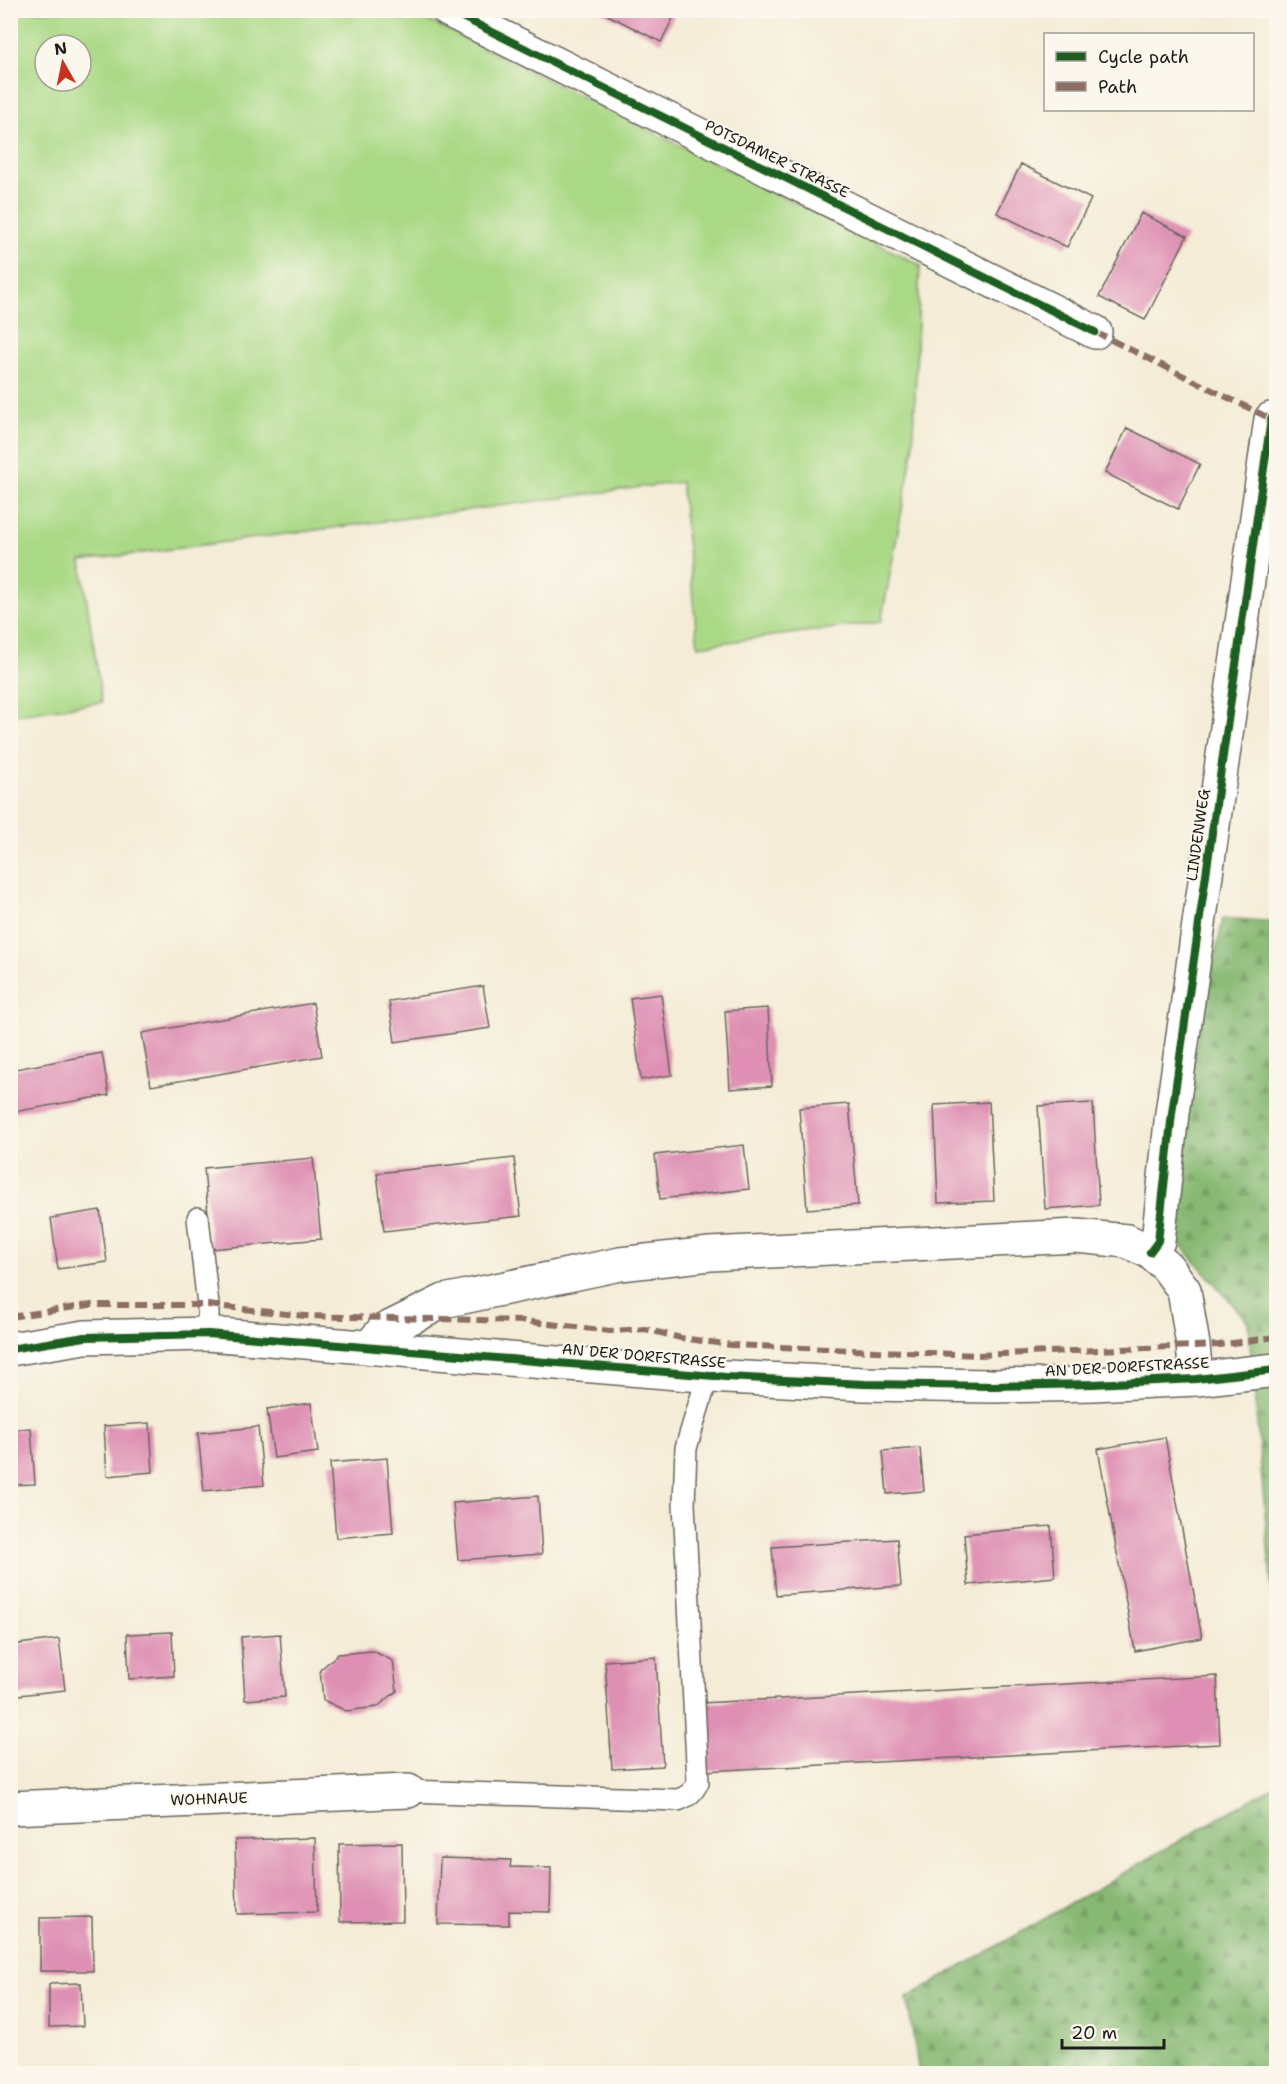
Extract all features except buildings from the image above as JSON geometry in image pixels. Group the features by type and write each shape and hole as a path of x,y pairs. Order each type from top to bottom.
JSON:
{"street":[{"name":"POTSDAMER STRASSE","path":"448,10 1095,332"},
{"name":"LINDENWEG","path":"1150,1252 1158,1241 1172,1113 1271,419"},
{"path":"370,1346 383,1331 444,1300 620,1264 710,1254 1077,1236 1127,1241 1150,1252 1167,1267 1184,1290 1196,1379"},
{"name":"AN DER DORFSTRASSE","path":"10,1349 85,1337 208,1334 708,1375 864,1384 993,1386 1093,1384 1196,1379 1276,1370"},
{"name":"WOHNAUE","path":"10,1808 408,1791"}],"lane":[{"path":"198,1218 208,1305 208,1334"},
{"path":"408,1791 678,1800 694,1791 698,1782 684,1504 686,1449 708,1375"}],"green space":[{"path":"10,11 409,11 920,265 913,450 881,622 698,646 681,482 81,561 102,702 11,715"},
{"path":"1223,918 1276,922 1276,1638 1248,1322 1159,1220"},
{"path":"1276,1785 1276,2073 919,2073 907,1998"}],"marked path":[{"path":"1095,332 1275,421"},
{"path":"10,1317 89,1305 208,1305 305,1316 524,1321 610,1331 645,1329 681,1338 731,1345 977,1355 1219,1345 1276,1337"}],"cycle path":[{"path":"448,10 1095,332"},
{"path":"1150,1252 1158,1241 1172,1113 1271,419"},
{"path":"10,1349 85,1337 208,1334 726,1377 864,1384 993,1386 1093,1384 1196,1379 1276,1370"}]}
